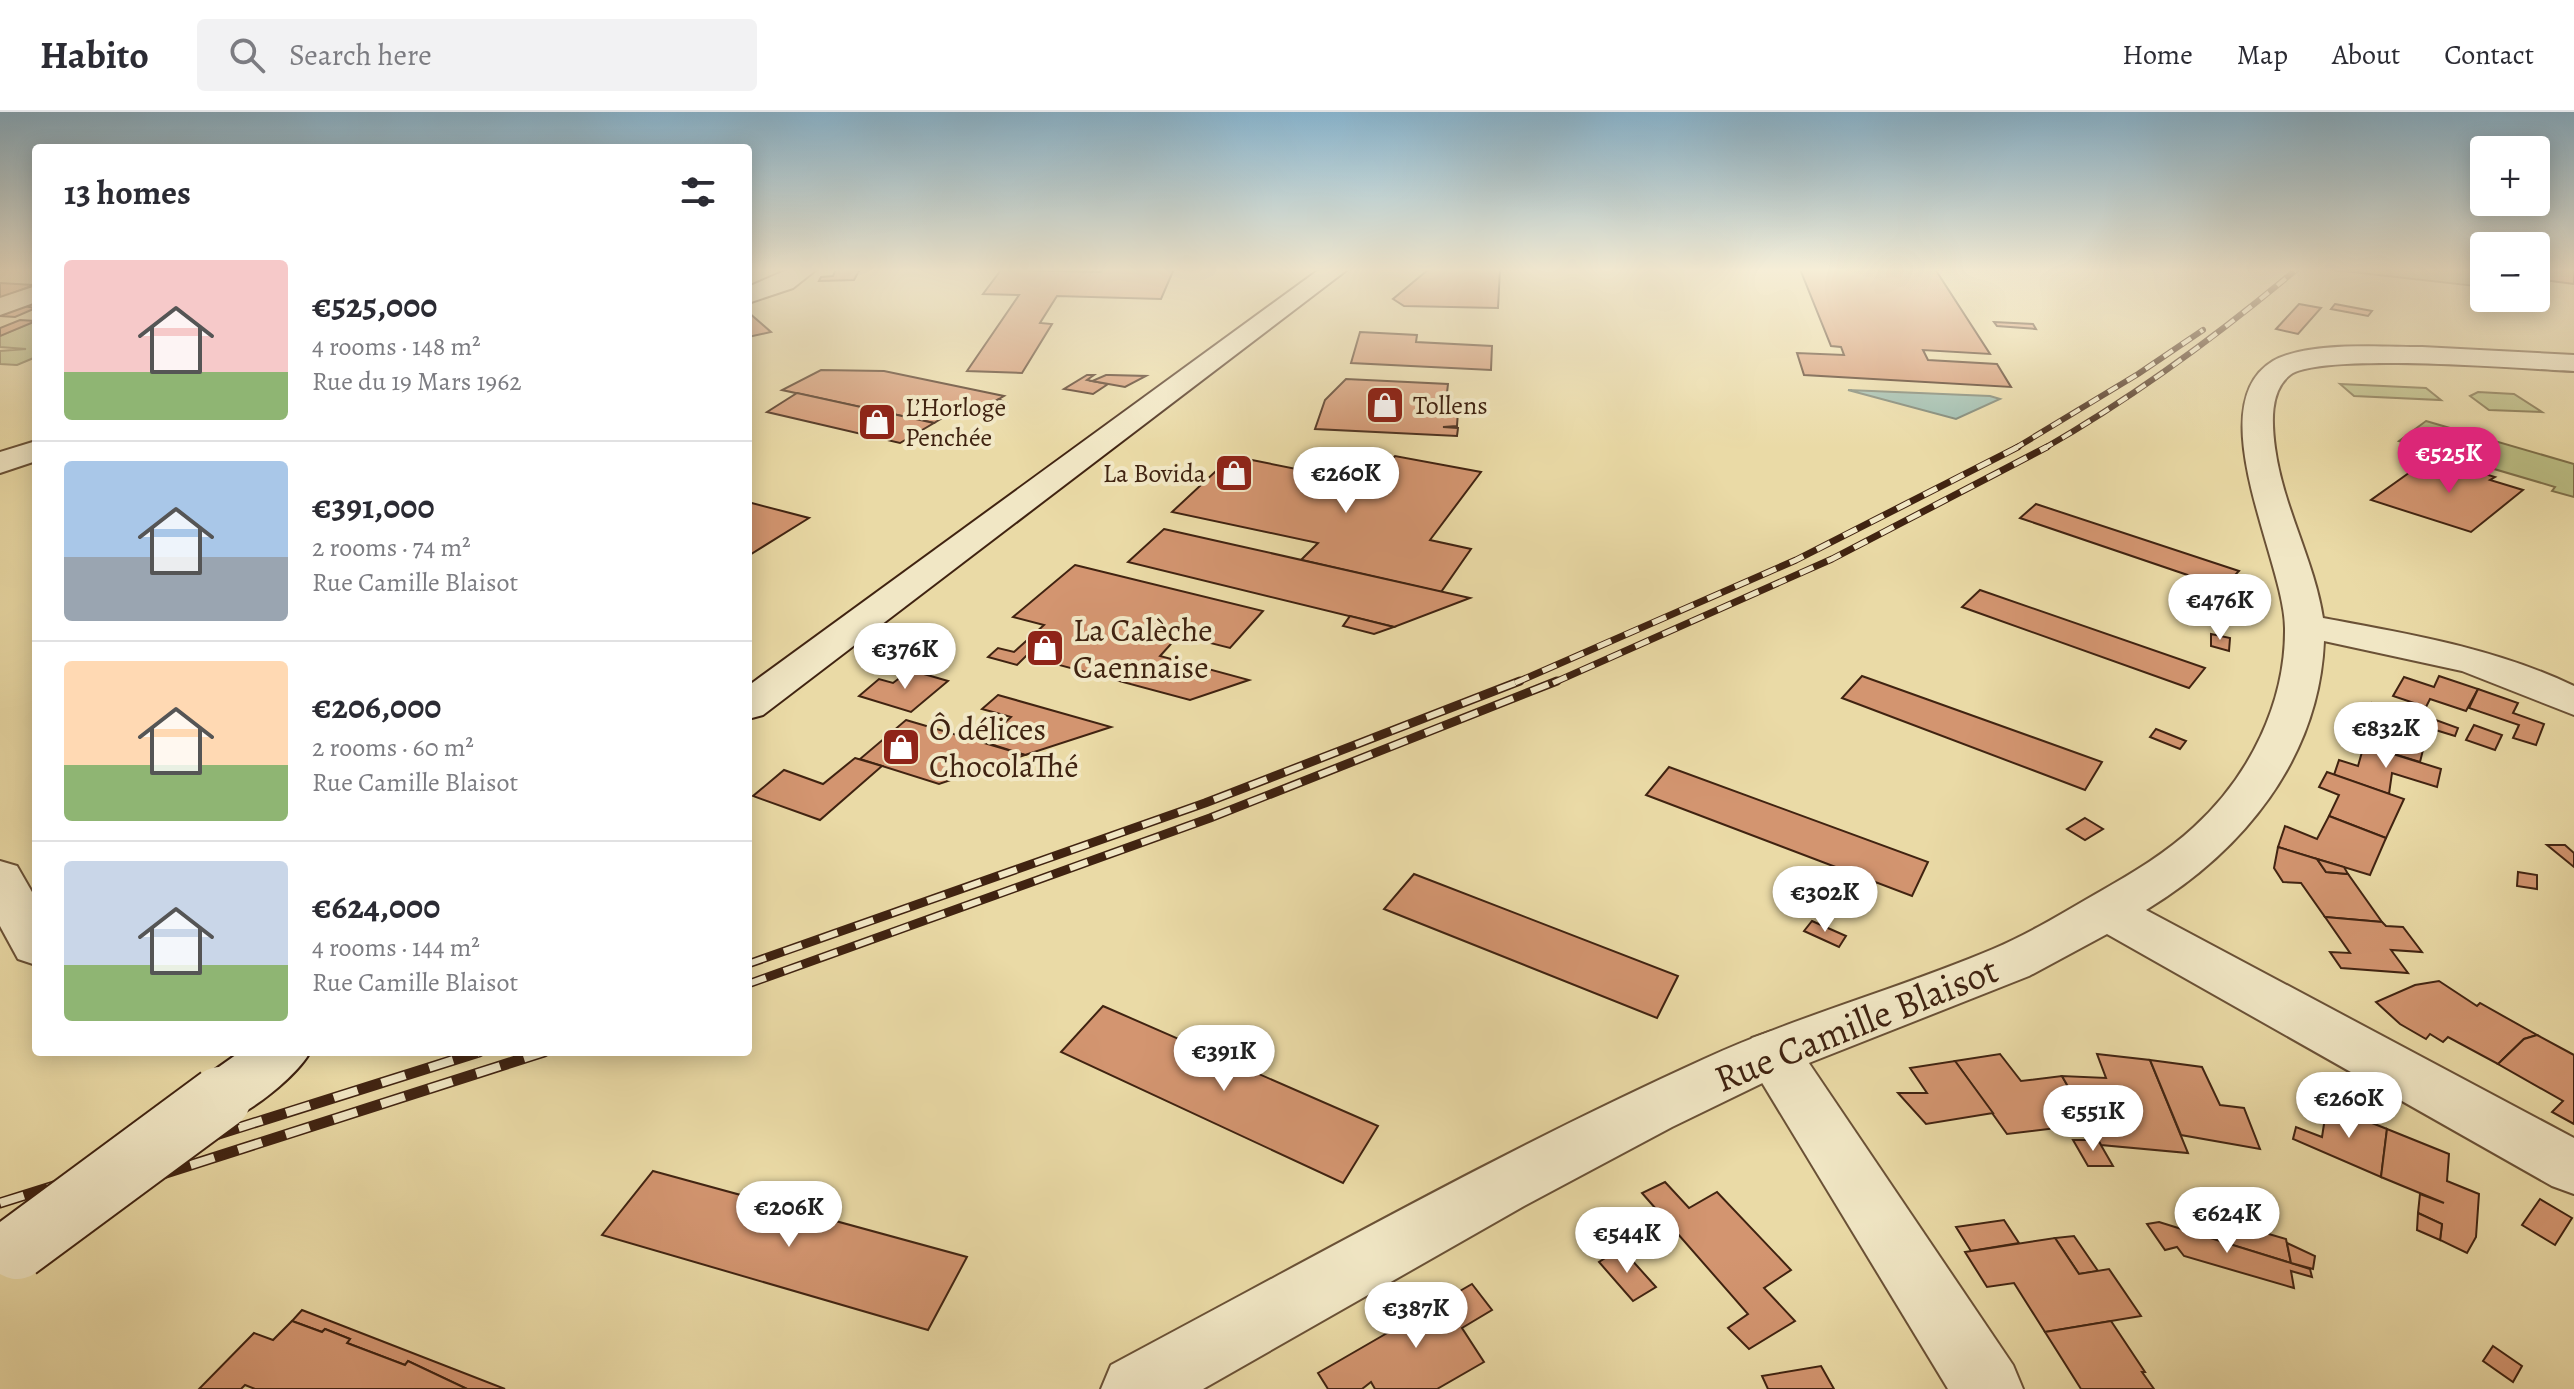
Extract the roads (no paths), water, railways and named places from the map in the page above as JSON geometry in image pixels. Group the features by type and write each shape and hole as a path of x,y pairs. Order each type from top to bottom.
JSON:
{"street":[{"path":"752,703 1256,329"},
{"path":"2574,363 2375,357 2290,364 2276,372 2258,404 2256,438 2303,608 2514,675 2574,702"},
{"path":"0,463 32,451"},
{"name":"Rue Camille Blaisot","path":"1136,1389 1652,1110 1772,1053 2009,963 2176,870 2241,807 2260,780 2293,716 2303,608"},
{"path":"0,878 32,938"},
{"path":"2107,911 2574,1168"},
{"path":"1772,1053 1988,1389"},
{"path":"6,1258 277,1056"}],"water":[{"path":"1848,390 1990,396 2000,399 1956,419"}],"railway":[{"path":"2043,449 2174,365 2222,329"},
{"path":"2014,449 2138,374 2203,330"},
{"path":"1516,682 1796,560 2018,447"},
{"path":"1553,683 1832,559 2047,447"},
{"path":"1516,682 1520,681"},
{"path":"752,983 1210,818 1557,681"},
{"path":"752,963 1205,803 1516,682"},
{"path":"0,1203 466,1056"},
{"path":"0,1226 531,1056"}],"place":[{"name":"Tollens","path":"1385,405"},
{"name":"L’Horloge Penchée","path":"877,422"},
{"name":"La Bovida","path":"1234,473"},
{"name":"La Calèche Caennaise","path":"1045,648"},
{"name":"Ô délices ChocolaThé","path":"901,747"}]}
